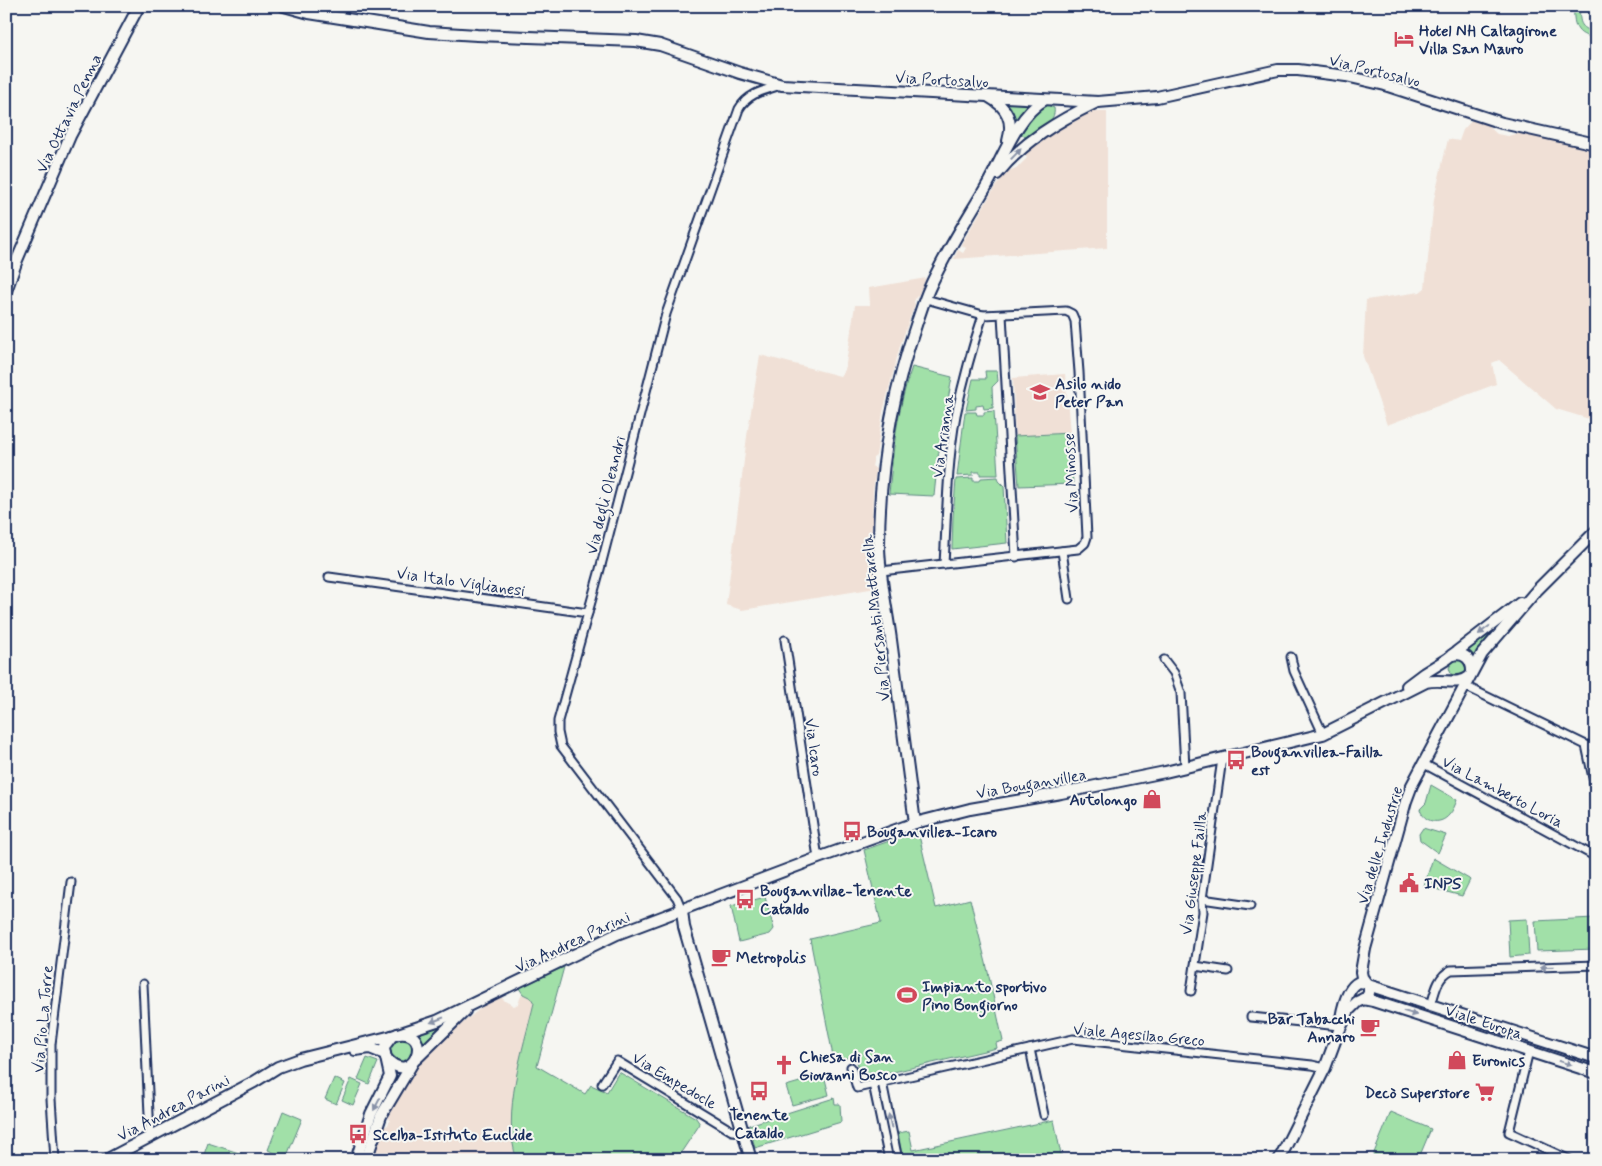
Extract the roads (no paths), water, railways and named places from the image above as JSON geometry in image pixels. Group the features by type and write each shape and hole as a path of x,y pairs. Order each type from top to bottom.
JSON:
{"street":[{"name":"Via Ottavia Penna","path":"6,291 17,260 70,136 139,6"},
{"name":"Via Portosalvo","path":"284,6 309,14 429,32 636,41 660,45 740,73 782,85 1098,102 1157,96 1278,70 1298,70 1346,76 1385,85 1502,123 1596,144"},
{"name":"Via degli Oleandri","path":"682,910 677,898 561,746 558,721 666,314 739,109 743,102 754,94 782,85"},
{"path":"988,97 1002,107 1011,122 1011,131 1006,148"},
{"path":"985,189 1006,148 1032,108 1048,100 1058,108 1052,125"},
{"path":"985,189 1022,147 1052,125 1098,102"},
{"name":"Via Piersanti Mattarella","path":"915,823 878,547 888,427 908,350 928,291 951,245 985,189"},
{"name":"Via Minosse","path":"881,571 1078,549 1085,543 1087,537 1079,372 1074,317 1072,314 1066,311 983,315 926,300"},
{"name":"Via Arianna","path":"944,564 949,468 956,417 974,343 983,315"},
{"path":"1002,315 1016,557"},
{"path":"1443,725 1488,646 1537,590 1596,531"},
{"path":"1062,551 1069,599"},
{"name":"Via Italo Viglianesi","path":"330,577 588,613"},
{"path":"1390,700 1423,674 1450,657 1537,590"},
{"name":"Via Icaro","path":"785,640 818,858"},
{"path":"1443,725 1454,695 1444,669 1450,657 1458,654 1467,657 1471,662 1469,678"},
{"path":"1291,657 1294,672 1323,734"},
{"path":"1164,660 1174,673 1181,693 1185,768"},
{"path":"1390,700 1435,679 1449,679 1462,682 1469,678"},
{"path":"1469,678 1586,745 1596,747"},
{"name":"Via Bouganvillea","path":"682,910 915,823 970,809 1185,768 1323,734 1390,700"},
{"name":"Via delle Industrie","path":"1365,948 1406,801 1443,725"},
{"path":"1586,745 1596,799"},
{"name":"Via Giuseppe Failla","path":"1191,991 1222,759"},
{"name":"Via Lamberto Loria","path":"1424,764 1596,857"},
{"name":"Via Pio La Torre","path":"55,1160 51,1099 51,1044 71,882"},
{"path":"1202,899 1250,906"},
{"path":"682,910 684,927 751,1160"},
{"name":"Via Andrea Parini","path":"476,1003 617,934 682,910"},
{"path":"1338,1030 1349,1010 1370,993 1361,972 1365,948"},
{"path":"1363,999 1355,997 1352,993 1354,972 1365,948"},
{"path":"1431,1006 1439,981 1444,974 1451,970 1596,965"},
{"path":"1194,966 1228,971"},
{"path":"1278,1160 1325,1068 1342,1012 1353,986 1359,982 1367,984"},
{"path":"143,984 150,1136"},
{"name":"Viale Europa","path":"1367,984 1596,1058"},
{"name":"Viale Europa","path":"1363,999 1596,1073"},
{"path":"254,1082 278,1067 300,1059 395,1035 437,1021 476,1003"},
{"path":"254,1082 298,1066 363,1048 370,1048 386,1057 396,1066 401,1067 414,1061 459,1016 476,1003"},
{"path":"1251,1017 1338,1030"},
{"path":"356,1160 371,1114 390,1076 386,1057 386,1044 395,1035 407,1034 415,1040 418,1050 414,1061 380,1116 366,1160"},
{"name":"Viale Agesilao Greco","path":"851,1067 857,1088 1073,1039 1325,1068"},
{"path":"1030,1049 1044,1115"},
{"path":"1529,1051 1509,1132 1570,1160"},
{"name":"Via Empedocle","path":"602,1084 617,1061 732,1131 743,1132"},
{"name":"Via Andrea Parini","path":"106,1160 254,1082"},
{"path":"882,1082 898,1160"},
{"path":"873,1084 889,1160"}],"place":[{"name":"Hotel NH Caltagirone Villa San Mauro","path":"1404,39"},
{"name":"Asilo nido Peter Pan","path":"1040,392"},
{"name":"Bouganvillea-Failla est","path":"1236,760"},
{"name":"Autolongo","path":"1152,799"},
{"name":"Bouganvillea-Icaro","path":"852,831"},
{"name":"INPS","path":"1409,883"},
{"name":"Bouganvillae-Tenente Cataldo","path":"745,899"},
{"name":"Metropolis","path":"721,957"},
{"name":"Impianto sportivo Pino Bongiorno","path":"907,995"},
{"name":"Bar Tabacchi Annaro","path":"1370,1027"},
{"name":"Euronics","path":"1457,1060"},
{"name":"Chiesa di San Giovanni Bosco","path":"784,1065"},
{"name":"Tenente Cataldo","path":"759,1091"},
{"name":"Decò Superstore","path":"1485,1092"},
{"name":"Scelba-Istituto Euclide","path":"358,1134"}]}
